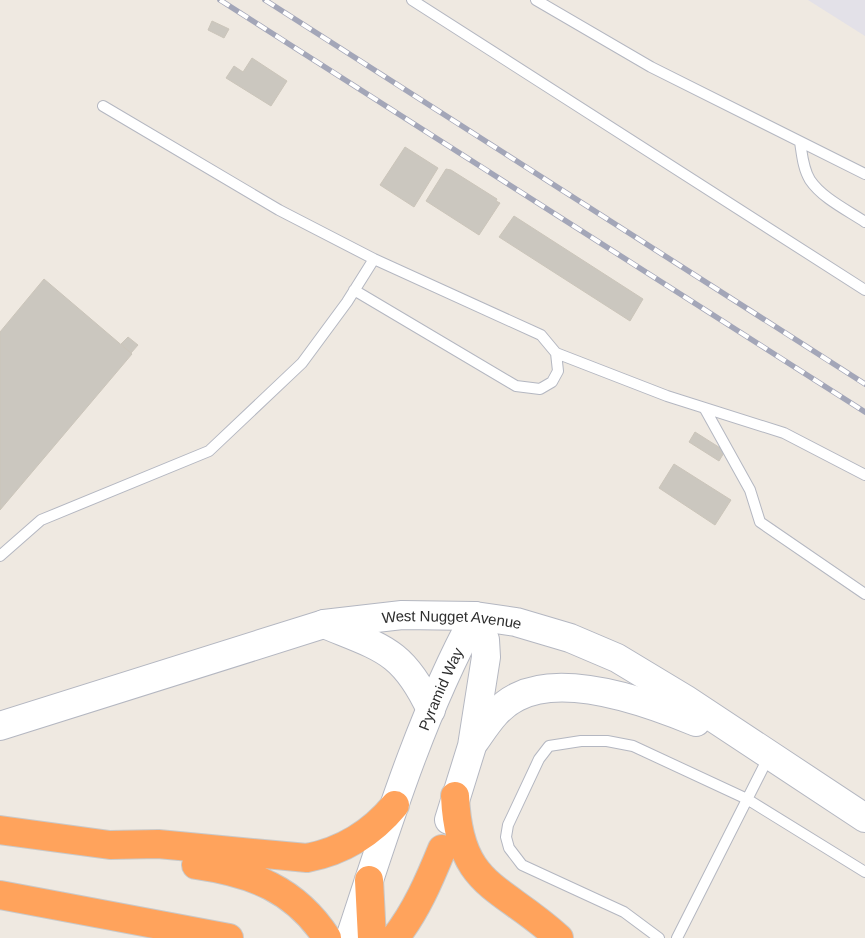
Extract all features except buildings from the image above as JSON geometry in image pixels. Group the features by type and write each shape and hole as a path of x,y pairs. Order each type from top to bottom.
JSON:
{"highway":[{"path":"455,796 457,825 463,848 476,872 492,887 535,916 559,938"},
{"path":"0,830 110,845 158,844 307,858 326,854 360,838 395,805"},
{"path":"110,845 155,859 227,869 264,882 295,902 327,938"},
{"path":"395,938 423,894 442,849"},
{"path":"369,880 372,938"},
{"path":"0,894 229,938"}],"street":[{"name":"West Nugget Avenue","path":"0,726 324,624 402,615 475,616 516,622 570,638 617,658 685,699 865,818"},
{"name":"Pyramid Way","path":"350,938 395,805 431,710 452,659 475,616"},
{"name":"Pyramid Way","path":"412,938 442,849 455,796 472,746 486,657 485,640 475,616"},
{"path":"324,624 381,647 395,657 411,672 431,710"},
{"path":"472,746 491,717 518,696 552,689 582,690 654,704 763,752"}],"lane":[{"path":"412,0 865,290"},
{"path":"536,0 652,66 865,174"},
{"path":"103,106 279,210 374,260 541,335 556,353 667,396 784,433 865,475"},
{"path":"800,142 803,164 810,180 828,198 865,222"},
{"path":"0,556 42,520 209,451 302,364 374,260"},
{"path":"354,290 516,386 540,389 552,382 558,372 556,353"},
{"path":"705,408 750,490 760,522 865,594"},
{"path":"659,938 624,912 522,865 510,848 506,837 508,825 539,759 549,746 581,741 633,746 747,799 865,872"},
{"path":"676,938 747,799 763,752"}],"shaded area":[{"path":"808,0 865,0 865,36"}],"railway":[{"path":"220,0 865,412"},
{"path":"265,0 865,384"}]}
